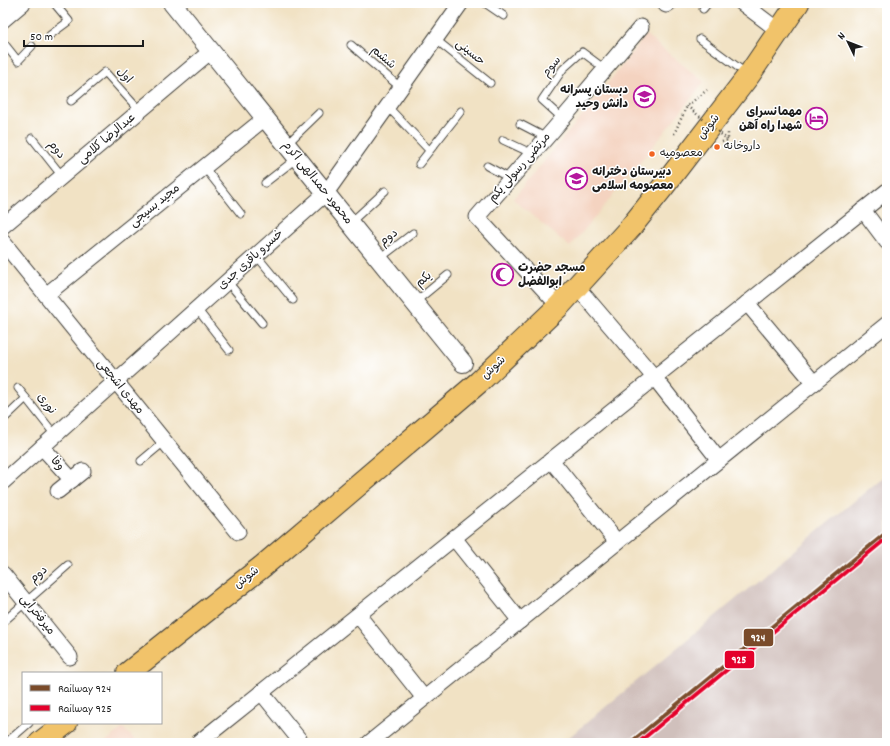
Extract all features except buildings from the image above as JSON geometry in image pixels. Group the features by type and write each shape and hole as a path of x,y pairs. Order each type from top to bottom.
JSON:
{"main road":[{"name":"شوش","path":"129,672 263,566 479,382 559,306 631,227 663,187 748,75 798,3"},
{"path":"40,743 65,724"}],"street":[{"path":"3,20 23,3"},
{"name":"محمود حمدالهی اکرم","path":"172,3 463,363"},
{"name":"خسرو باقری جدی","path":"5,477 42,447 326,193 461,3"},
{"path":"742,3 779,31"},
{"name":"مرتضی رسولی یکم","path":"559,306 477,217 547,138 641,26"},
{"name":"عبدالرضا کلامی","path":"3,226 211,51"},
{"name":"مجید بسیجی","path":"46,295 264,118"},
{"path":"198,743 887,191"},
{"path":"863,210 887,242"},
{"name":"مهدی اشجعی","path":"3,242 238,532"},
{"path":"577,287 654,377 719,460"},
{"path":"747,303 814,383"},
{"path":"369,743 887,324"},
{"name":"وفا","path":"42,447 78,476 58,491"},
{"path":"551,460 617,542"},
{"path":"454,538 520,621"},
{"name":"میرفخرایی","path":"3,574 70,657"},
{"path":"358,615 424,698"},
{"path":"261,692 302,743"}],"lane":[{"path":"50,35 70,21 54,3"},
{"path":"485,3 504,16"},
{"path":"703,9 708,3"},
{"name":"حسینی","path":"435,39 490,83"},
{"path":"700,39 748,75"},
{"path":"3,42 18,61 32,46"},
{"name":"ششم","path":"351,45 401,88"},
{"name":"سوم","path":"563,119 542,100 563,69 582,52 605,69"},
{"name":"اول","path":"71,101 105,72 140,111"},
{"path":"387,106 429,150"},
{"path":"419,164 461,111"},
{"path":"265,183 292,151 319,113"},
{"path":"520,124 547,138"},
{"name":"دوم","path":"32,138 62,176"},
{"path":"503,140 533,154"},
{"path":"488,166 511,179"},
{"path":"204,167 241,214"},
{"path":"350,224 385,191"},
{"name":"دوم","path":"379,260 413,233"},
{"path":"256,255 293,300"},
{"name":"یکم","path":"414,303 448,275"},
{"path":"227,282 262,323"},
{"path":"196,309 229,350"},
{"name":"نوری","path":"18,388 55,434"},
{"path":"6,417 26,398"},
{"path":"141,461 164,441"},
{"name":"دوم","path":"26,602 68,564"},
{"path":"3,622 26,602"},
{"path":"6,743 28,724"}],"path":[{"path":"674,134 687,106 707,90"},
{"path":"687,106 728,140"}],"shaded area":[{"path":"646,35 704,82 570,247 513,199"},
{"path":"887,474 887,743 562,743 632,685"},
{"path":"123,728 138,743 104,743"}],"rail line":[{"name":"924","path":"630,743 887,532"},
{"name":"925","path":"638,743 887,538"}],"place":[{"name":"دبستان پسرانه دانش وحید","path":"644,97"},
{"name":"مهمانسرای شهدا راه آهن","path":"817,119"},
{"name":"داروخانه","path":"717,147"},
{"name":"معصومیه","path":"652,154"},
{"name":"دبیرستان دخترانه معصومه اسلامی","path":"577,179"},
{"name":"مسجد حضرت ابوالفضل","path":"502,275"}]}
